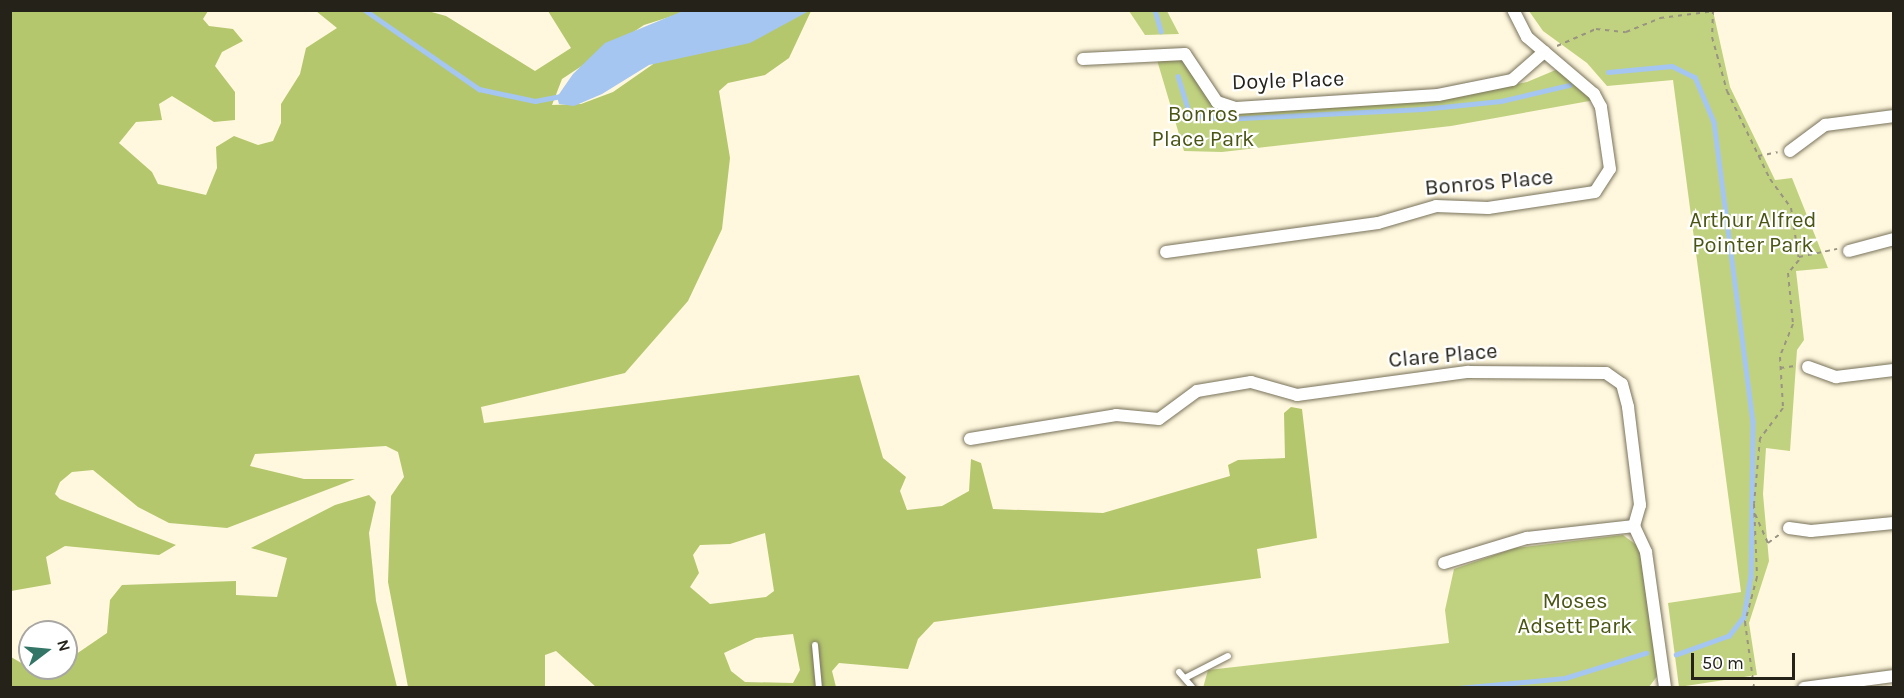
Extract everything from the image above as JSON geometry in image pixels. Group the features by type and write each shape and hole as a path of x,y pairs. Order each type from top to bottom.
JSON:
{"street":[{"name":"Bonros Place","path":"1166,252 1378,223 1436,206 1494,208 1595,192 1611,169 1601,107 1522,31 1513,10"},
{"name":"Doyle Place","path":"1083,59 1185,54 1217,102 1236,108 1438,95 1512,80 1544,52"},
{"path":"1790,151 1825,125 1893,116"},
{"path":"1848,251 1893,239"},
{"path":"1808,367 1836,377 1893,370"},
{"name":"Clare Place","path":"970,439 1116,415 1159,418 1197,391 1251,382 1296,395 1468,372 1606,373 1622,384 1628,407 1640,505 1634,526"},
{"path":"1789,528 1811,531 1893,522"},
{"path":"1444,563 1527,538 1634,526 1646,552 1665,687"},
{"path":"1804,687 1893,676"}],"lane":[{"path":"815,645 819,687"},
{"path":"1187,677 1228,657"},
{"path":"1179,672 1187,677 1193,687"}],"path":[{"path":"1713,10 1712,37 1728,91 1758,156 1791,208 1799,257"},
{"path":"1544,52 1596,29 1626,32 1660,18 1714,15 1724,10"},
{"path":"1758,156 1790,151"},
{"path":"1754,687 1745,622 1757,577 1755,514 1760,438 1783,408 1780,357 1793,324 1788,273 1799,257 1830,248 1848,251"},
{"path":"1755,514 1768,543 1789,528"}],"green space":[{"path":"11,10 208,11 203,19 209,26 233,29 243,41 222,52 215,66 235,92 235,120 214,122 172,96 159,104 162,120 136,122 119,143 152,172 158,184 206,195 217,168 216,147 234,136 258,145 273,141 281,123 281,104 300,74 306,48 337,28 316,11 428,11 446,16 535,71 571,48 548,11 688,11 644,25 562,79 552,105 581,104 613,92 672,51 794,11 811,11 789,58 765,75 728,83 719,91 730,158 722,229 688,301 625,373 481,407 484,423 859,375 883,458 906,477 900,491 907,510 942,506 969,491 971,459 981,463 993,509 1103,513 1230,476 1228,465 1238,460 1285,458 1284,413 1291,407 1302,409 1317,538 1257,549 1261,578 934,622 918,639 908,669 839,663 832,671 836,687 596,687 556,651 545,655 545,687 408,687 388,582 391,496 404,477 398,452 386,446 255,454 250,466 304,479 355,479 227,528 169,523 138,507 93,470 72,472 60,482 55,494 60,499 176,545 159,555 65,546 46,557 51,584 11,591","holes":["765,533 774,591 766,597 710,604 690,587 699,573 693,555 700,545 730,544","793,634 800,670 793,683 745,682 731,671 724,653 756,638"]},
{"path":"1129,11 1167,11 1179,34 1145,35"},
{"name":"Arthur Alfred Pointer Park","path":"1529,11 1713,11 1730,87 1775,180 1792,178 1828,268 1796,271 1804,340 1797,350 1790,451 1766,448 1763,494 1769,561 1749,623 1757,675 1679,687 1668,603 1741,592 1673,80 1607,86 1587,63 1543,31"},
{"name":"Bonros Place Park","path":"1157,60 1185,60 1218,107 1443,98 1527,82 1558,69 1595,100 1451,126 1222,152 1184,151"},
{"path":"369,495 376,502 369,533 376,601 397,687 11,687 11,657 18,661 18,680 78,680 78,653 107,633 110,600 122,585 236,581 236,595 277,597 287,558 251,548 335,505"},
{"name":"Moses Adsett Park","path":"1623,535 1639,547 1658,675 1649,687 1203,688 1208,670 1449,643 1445,610 1454,569 1515,548"}],"water":[{"path":"683,11 809,11 750,43 649,65 602,94 574,106 559,104 557,97 573,74 605,43"}],"waterway":[{"path":"365,10 479,89 535,101 561,96"},
{"path":"1155,10 1161,31"},
{"path":"1608,72 1672,66 1695,77 1714,122 1753,421 1751,576 1744,617 1729,636 1676,655"},
{"path":"1178,76 1190,115 1223,119 1422,109 1501,101 1569,85"},
{"path":"1458,688 1565,678 1646,653"}]}
